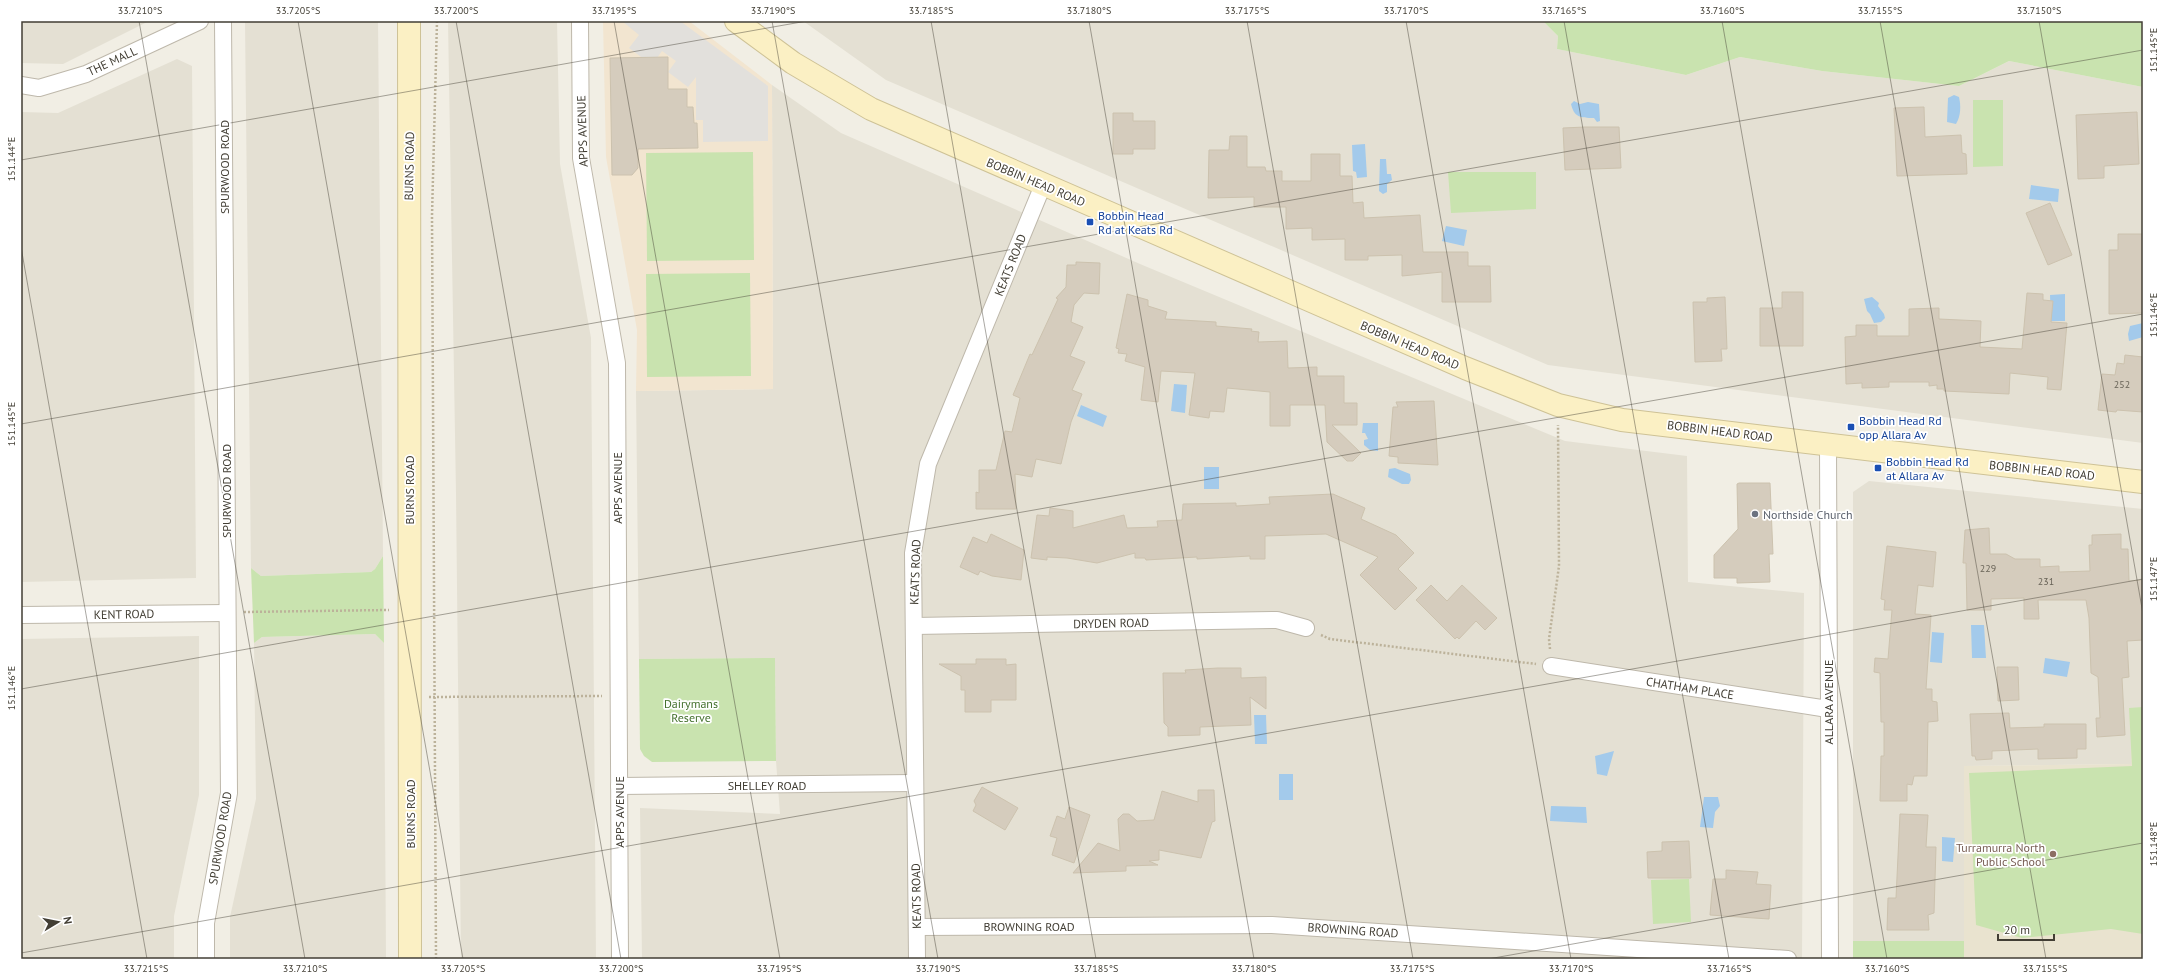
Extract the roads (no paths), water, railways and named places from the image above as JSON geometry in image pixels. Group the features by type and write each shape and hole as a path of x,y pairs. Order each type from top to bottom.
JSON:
{"main road":[{"name":"BURNS ROAD","path":"409,21 410,959"},
{"name":"BOBBIN HEAD ROAD","path":"736,21 793,63 871,109 1368,327 1558,405 1622,420 2143,482"}],"street":[{"name":"THE MALL","path":"21,85 38,88 86,74 200,21"},
{"name":"SPURWOOD ROAD","path":"206,959 206,923 229,793 223,21"},
{"name":"APPS AVENUE","path":"580,21 581,158 617,363 620,959"},
{"name":"KEATS ROAD","path":"917,959 914,553 928,464 1043,185"},
{"name":"ALLARA AVENUE","path":"1828,445 1830,959"},
{"name":"KENT ROAD","path":"21,615 227,613"},
{"name":"DRYDEN ROAD","path":"914,626 1277,620 1306,628"},
{"name":"CHATHAM PLACE","path":"1552,666 1828,709"},
{"name":"SHELLEY ROAD","path":"619,786 915,783"},
{"name":"BROWNING ROAD","path":"917,927 1272,925 1788,959"}],"water":[{"path":"1954,95 1959,97 1960,103 1960,114 1956,124 1947,122 1948,98"},
{"path":"1574,101 1580,104 1588,102 1599,104 1600,121 1597,122 1594,118 1578,116 1572,108 1571,104"},
{"path":"1365,144 1367,177 1357,178 1356,172 1353,171 1352,145"},
{"path":"1380,159 1386,159 1387,174 1391,174 1392,180 1387,184 1387,192 1383,194 1379,191"},
{"path":"2031,185 2059,189 2058,202 2029,199"},
{"path":"1446,226 1467,230 1464,246 1442,241"},
{"path":"2065,294 2065,321 2051,321 2050,295"},
{"path":"1872,297 1879,303 1878,306 1884,314 1885,318 1881,322 1874,323 1867,311 1864,299"},
{"path":"2143,323 2143,337 2129,341 2128,334 2130,326"},
{"path":"1174,384 1187,385 1185,413 1171,411"},
{"path":"1081,405 1107,416 1103,427 1077,416"},
{"path":"1363,423 1378,423 1378,451 1370,450 1364,445 1364,440 1368,439 1365,433 1362,433"},
{"path":"1204,467 1219,467 1219,489 1204,489"},
{"path":"1395,468 1410,474 1411,480 1409,484 1402,484 1388,477 1389,469"},
{"path":"1971,625 1984,625 1986,658 1972,658"},
{"path":"1932,632 1944,633 1942,663 1930,662"},
{"path":"2045,658 2070,662 2067,677 2043,673"},
{"path":"1254,715 1266,715 1267,744 1255,744"},
{"path":"1614,751 1607,776 1597,774 1595,756"},
{"path":"1279,774 1293,774 1293,800 1279,800"},
{"path":"1704,797 1718,797 1720,806 1715,812 1713,828 1700,827"},
{"path":"1551,806 1586,807 1587,823 1550,821"},
{"path":"1942,837 1955,838 1953,862 1942,861"}],"place":[{"name":"Bobbin Head Rd at Keats Rd","path":"1090,222"},
{"name":"Bobbin Head Rd opp Allara Av","path":"1851,427"},
{"name":"Bobbin Head Rd at Allara Av","path":"1878,468"},
{"name":"Northside Church","path":"1755,514"},
{"name":"Turramurra North Public School","path":"2053,854"}],"park label":[{"name":"Dairymans Reserve","path":"691,710"}]}
